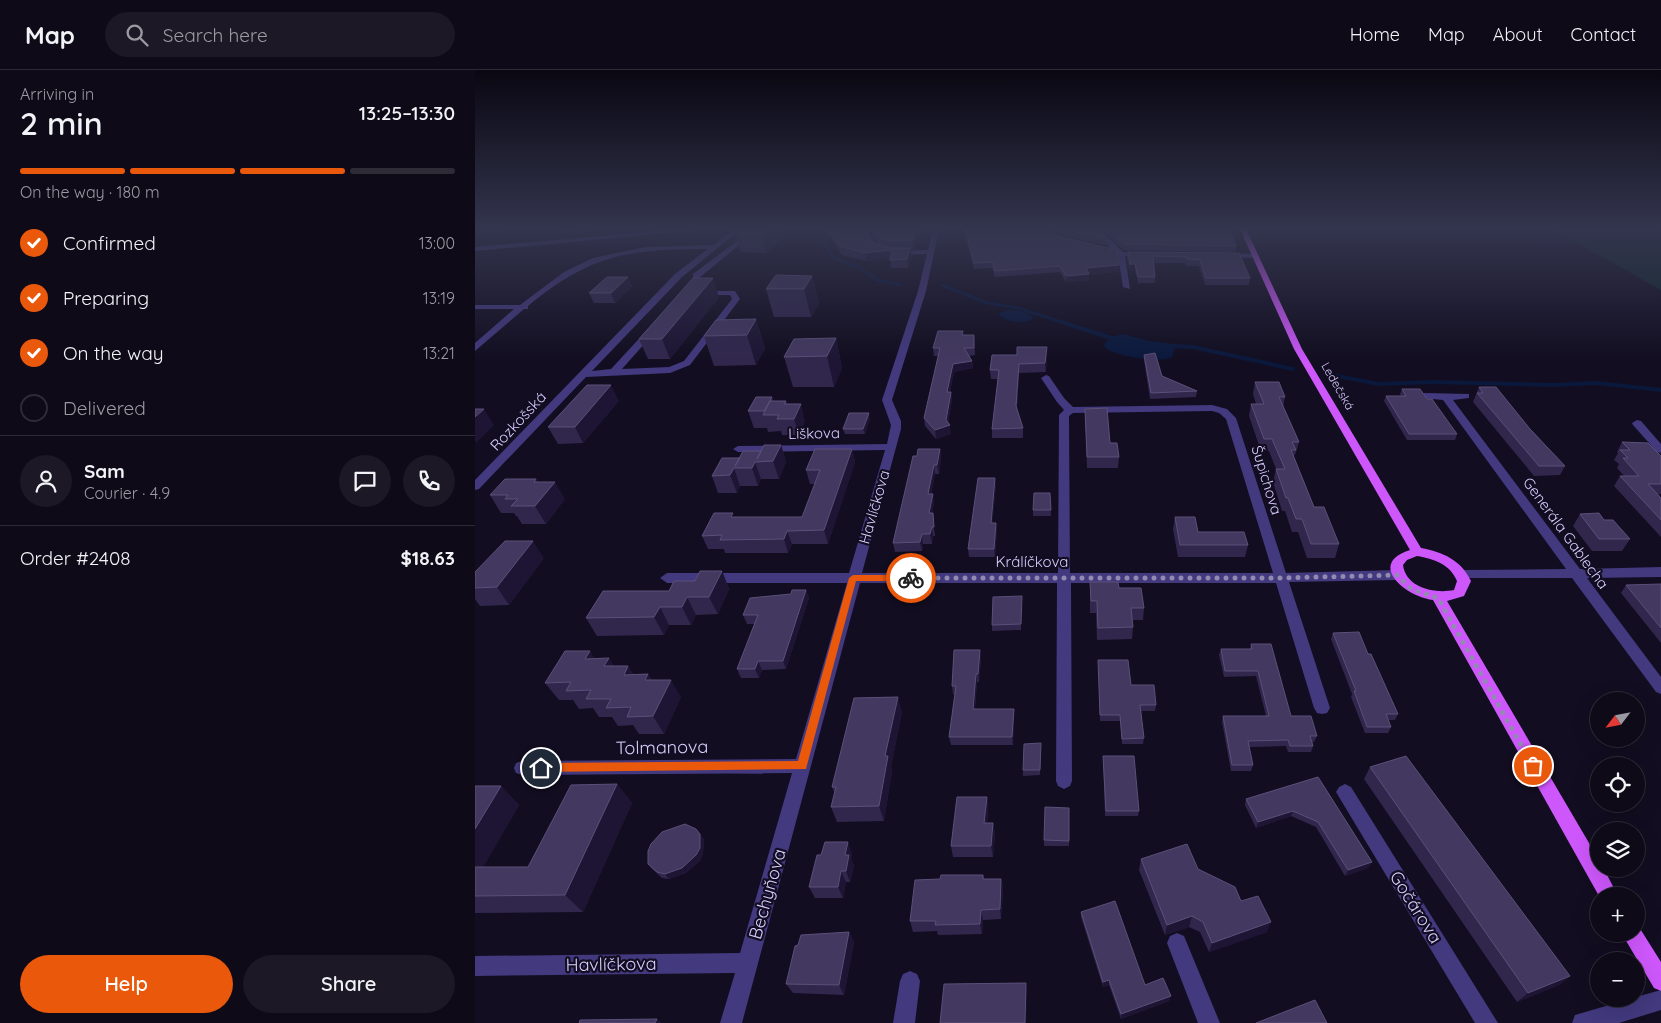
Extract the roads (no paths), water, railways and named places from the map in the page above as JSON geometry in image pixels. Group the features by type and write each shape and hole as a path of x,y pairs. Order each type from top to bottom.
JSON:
{"main road":[{"name":"Ledečská","path":"1264,273 1298,349 1417,552"},
{"path":"1417,552 1438,556 1456,567 1462,574 1464,581 1459,592 1438,598 1411,589 1397,575 1395,568 1401,557 1417,552"},
{"path":"1438,598 1604,887"},
{"path":"1637,942 1661,981"}],"street":[{"path":"475,348 567,273"},
{"path":"581,374 671,370 687,363 735,299 734,295 729,293 693,288 696,276 699,273"},
{"name":"Havlíčkova","path":"803,766 853,578 891,447 897,422 888,408 887,400 925,273"},
{"path":"1125,273 1127,287"},
{"path":"679,275 696,276"},
{"name":"Rozkošská","path":"475,487 581,374 679,275"},
{"path":"475,307 525,307"},
{"path":"614,372 660,322"},
{"path":"1046,378 1059,400 1070,410 1064,415 1064,781"},
{"path":"1425,396 1466,396"},
{"name":"Generála Gablecha","path":"1446,396 1661,688"},
{"name":"Šupichova","path":"1070,410 1212,408 1228,414 1231,418 1323,708"},
{"path":"1637,423 1661,450"},
{"name":"Liškova","path":"738,449 891,447"},
{"path":"1462,574 1661,572"},
{"name":"Králíčkova","path":"667,578 1281,578 1397,575"},
{"name":"Tolmanova","path":"522,768 803,766"},
{"name":"Bechyňova","path":"731,1023 803,766"},
{"name":"Gočárova","path":"1345,792 1487,1023"},
{"path":"1177,943 1209,1023"},
{"name":"Havlíčkova","path":"475,966 748,963"},
{"path":"904,1023 910,981"},
{"path":"1583,1023 1661,1000"}],"water":[{"path":"1006,310 1025,312 1033,319 1023,322 1010,321 998,314"},
{"path":"1123,334 1150,341 1174,344 1176,346 1172,357 1158,360 1119,354 1105,348 1104,344 1110,337"}],"waterway":[{"path":"867,273 877,280 901,285"},
{"path":"942,285 987,303 1018,308 1068,324"},
{"path":"1064,323 1115,339"},
{"path":"1170,346 1193,347 1293,369"},
{"path":"1327,374 1378,384 1434,382 1552,385 1597,383 1661,390"}]}
